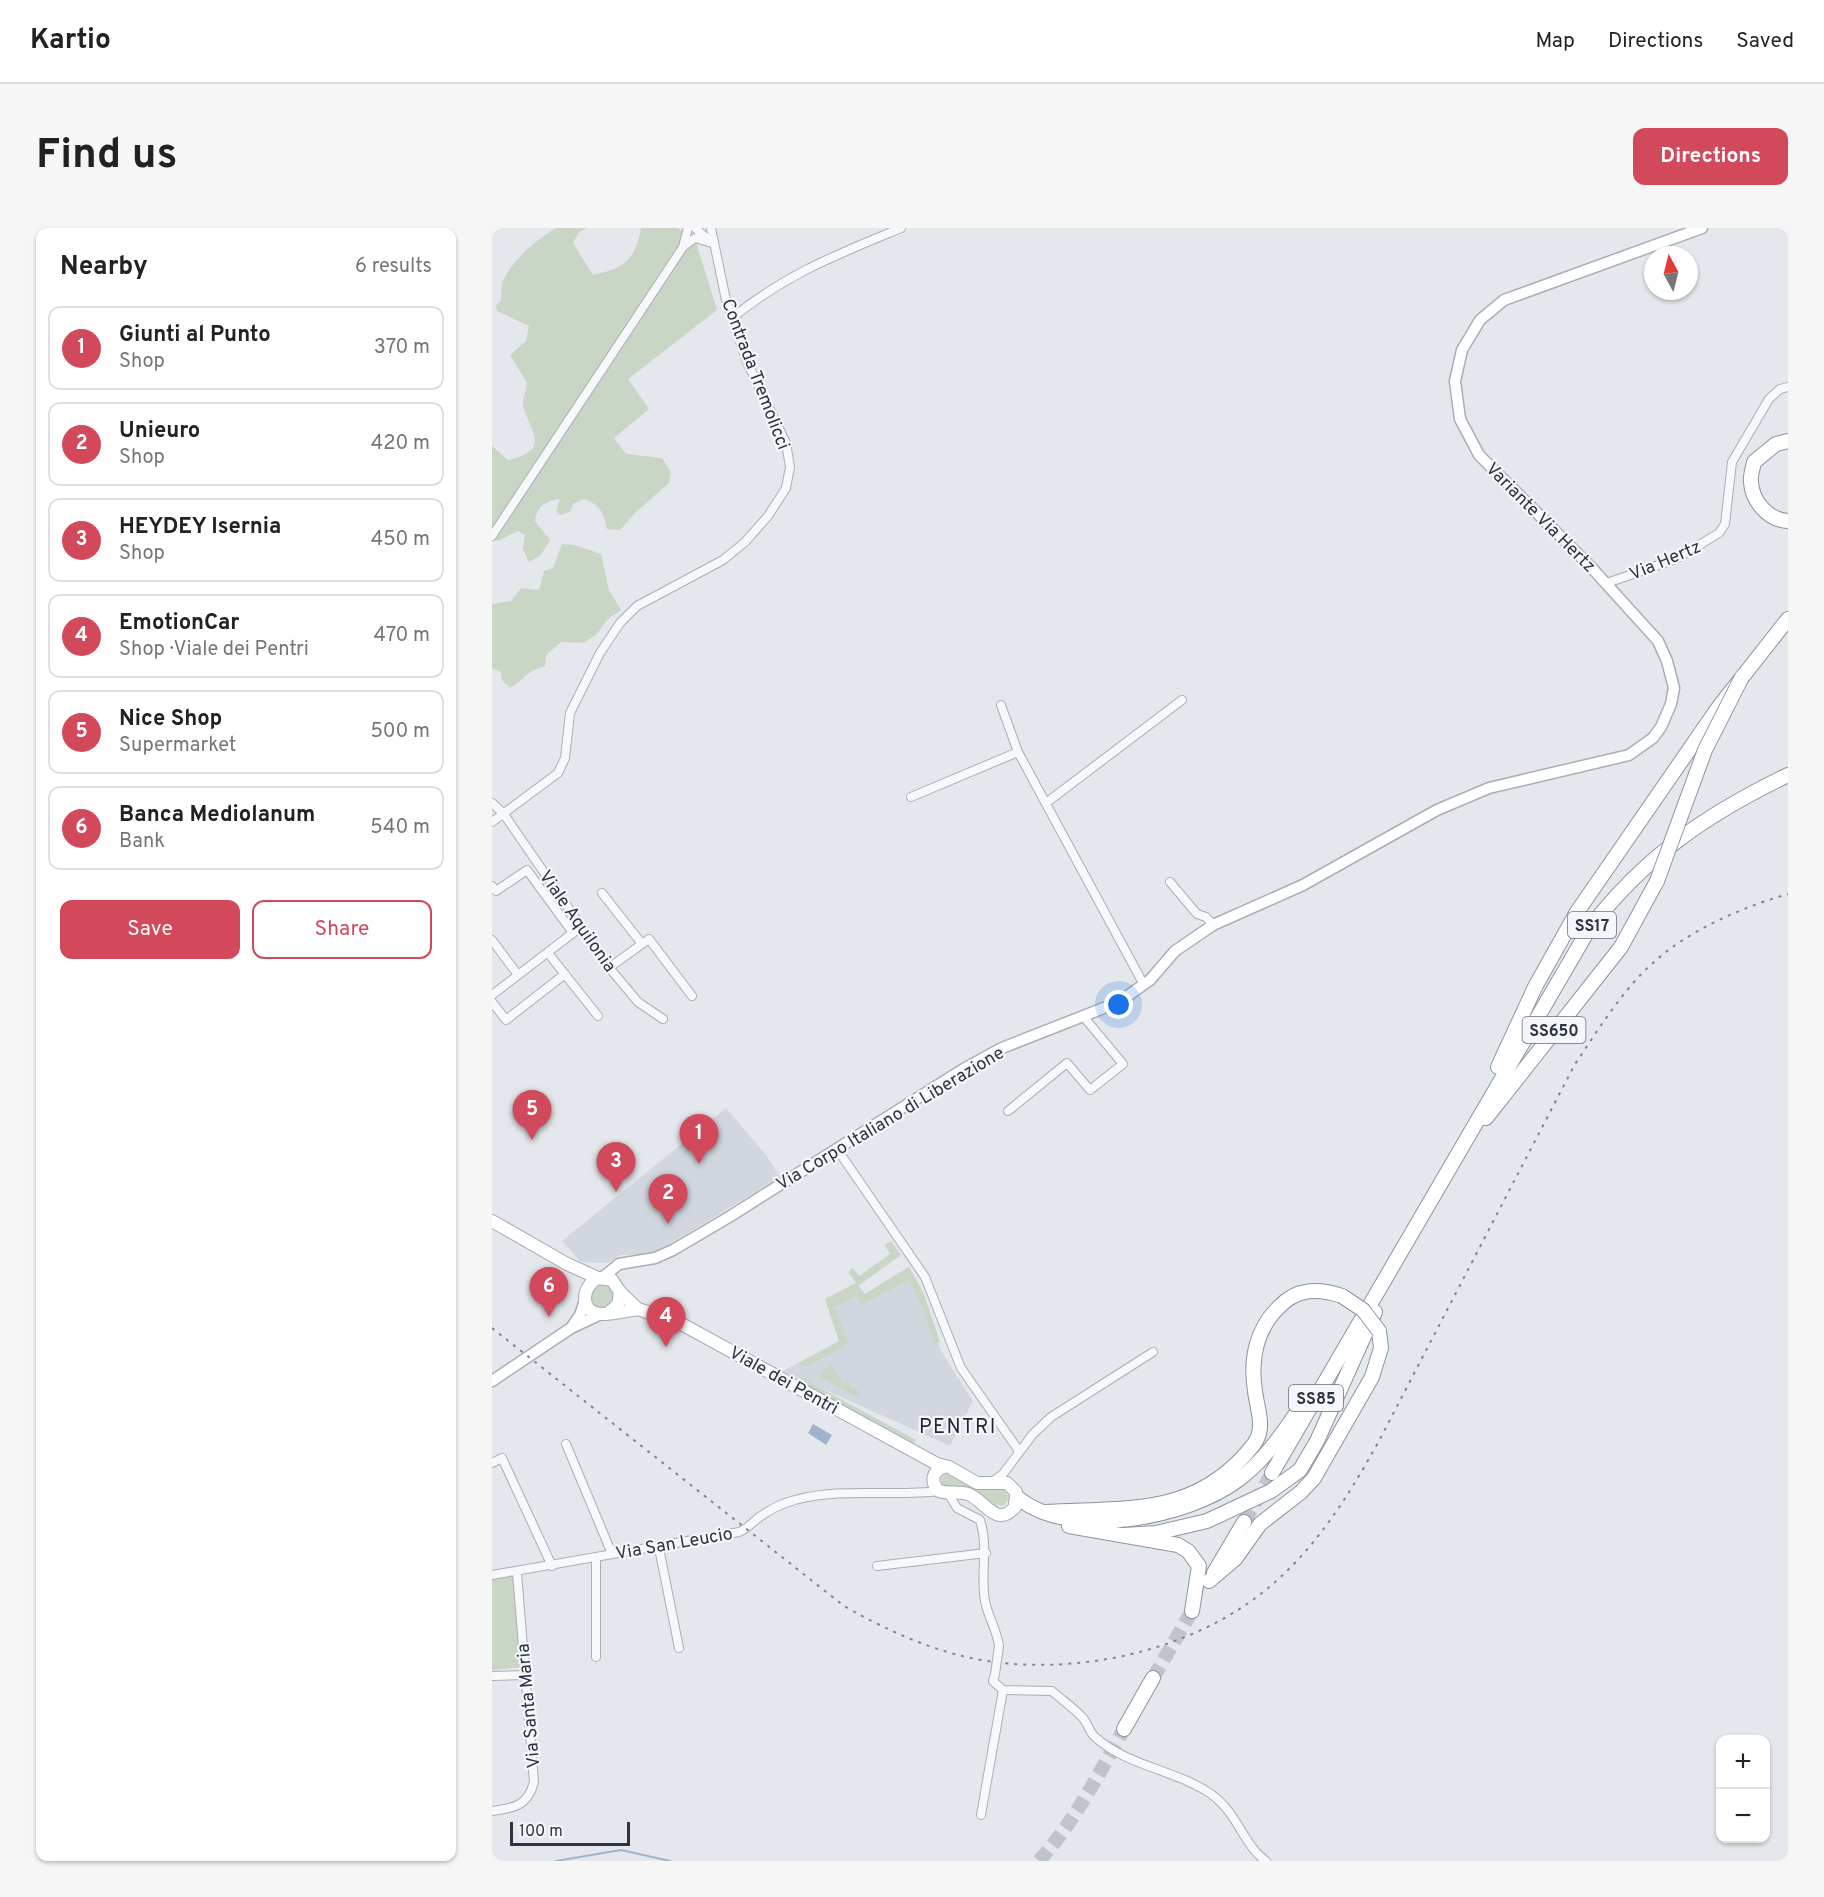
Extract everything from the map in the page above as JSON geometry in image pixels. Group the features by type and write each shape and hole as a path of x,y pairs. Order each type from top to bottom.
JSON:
{"highway":[{"path":"1788,441 1776,444 1754,462 1751,482 1757,502 1765,512 1788,521"},
{"name":"SS650","path":"1465,1139 1555,948 1622,846 1742,676 1788,619"},
{"name":"SS650","path":"1445,1175 1460,1163 1488,1115 1622,947 1658,881 1705,750 1742,676"},
{"name":"SS17","path":"1376,1294 1576,950 1623,887 1690,829 1788,775"},
{"path":"1124,1535 1156,1533 1207,1521 1271,1491 1300,1470 1317,1441 1378,1308 1391,1269"},
{"path":"1045,1512 1125,1510 1151,1506 1176,1500 1209,1485 1255,1442 1261,1427 1255,1390 1255,1353 1260,1332 1271,1314 1297,1293 1315,1289 1342,1296 1364,1310 1379,1332 1381,1348 1372,1377 1314,1478 1301,1492 1260,1524 1235,1559 1209,1581"},
{"name":"SS85","path":"1272,1473 1376,1294"},
{"path":"1014,1497 1045,1512 1090,1520 1129,1520 1170,1513 1217,1494 1239,1479 1282,1435 1335,1348 1359,1323"},
{"path":"1014,1497 1033,1511 1069,1526 1178,1545 1195,1558 1199,1576 1192,1611 1244,1522"},
{"path":"1124,1729 1153,1678"}],"main road":[{"path":"492,1221 567,1264 619,1288 618,1305 604,1314 591,1310 577,1277 567,1264"},
{"path":"585,1297 588,1284 600,1278"},
{"name":"Viale dei Pentri","path":"619,1288 638,1309"},
{"name":"Viale dei Pentri","path":"604,1314 638,1309 678,1322 927,1458 940,1481 954,1469 971,1481 993,1481 1014,1497"},
{"path":"940,1481 968,1494 990,1513 999,1515 1014,1497"}],"street":[{"name":"Contrada Tremolicci","path":"492,822 558,773 567,749 570,713 600,653 620,623 637,606 723,560 745,542 768,516 786,488 790,466 786,443 747,362 732,318 712,243 711,228"},
{"path":"732,318 762,294 810,265 901,228"},
{"name":"Variante Via Hertz","path":"1463,797 1510,783 1629,755 1653,738 1661,727 1671,704 1674,688 1667,661 1650,629 1479,455 1460,419 1455,381 1462,350 1480,320 1504,300 1702,228"},
{"path":"492,536 693,231 712,243"},
{"name":"Via Hertz","path":"1607,583 1676,559 1719,533 1725,524 1732,462 1769,399 1780,389 1788,387"},
{"path":"1046,803 1182,699"},
{"path":"1001,705 1018,752 1144,985"},
{"path":"911,797 1018,752"},
{"name":"Via Corpo Italiano di Liberazione","path":"600,1278 619,1264 655,1258 673,1250 992,1054 1119,1002 1144,985 1175,951 1213,925 1304,885 1394,832 1463,797"},
{"name":"Viale Aquilonia","path":"492,803 503,813 610,967 638,1002 663,1019"},
{"path":"492,886 496,891 526,870 573,933"},
{"path":"1170,882 1197,914 1206,917 1213,925"},
{"path":"603,893 642,944"},
{"path":"492,995 582,926"},
{"path":"610,967 649,939 692,996"},
{"path":"492,940 519,975"},
{"path":"492,958 500,951"},
{"path":"548,953 598,1016"},
{"path":"492,1002 506,1020 565,974"},
{"path":"1008,1111 1067,1063 1090,1090 1123,1064 1083,1016"},
{"path":"837,1149 925,1277 961,1368 1019,1451"},
{"path":"619,1288 619,1275 629,1262"},
{"path":"571,1328 580,1315 585,1297"},
{"path":"492,1381 571,1328 604,1314"},
{"path":"993,1481 1009,1468 1019,1451 1051,1418 1152,1352"},
{"path":"566,1444 612,1554"},
{"path":"492,1463 502,1458 552,1566"},
{"path":"1009,1468 1014,1497"},
{"path":"940,1481 957,1508 980,1520 986,1539 984,1594 999,1646 993,1681 1003,1690 1052,1690 1082,1717 1094,1737 1135,1760 1162,1769 1211,1794 1229,1811 1254,1852 1266,1861"},
{"name":"Via San Leucio","path":"492,1575 517,1573 739,1532 746,1530 759,1517 794,1500 869,1492 920,1493 940,1481"},
{"path":"966,1512 963,1503 968,1494"},
{"path":"659,1548 679,1648"},
{"path":"877,1566 986,1553"},
{"path":"596,1557 596,1657"},
{"name":"Via Santa Maria","path":"492,1810 515,1808 524,1803 531,1794 534,1774 517,1573"},
{"path":"492,1676 525,1675"},
{"path":"981,1815 1003,1690"}],"shaded area":[{"path":"726,1108 766,1155 780,1177 655,1253 621,1255 607,1263 581,1262 562,1241"},
{"path":"909,1267 941,1351 973,1401 950,1446 783,1371 839,1341 825,1299 856,1283 865,1294"}],"green space":[{"path":"557,228 587,228 579,232 573,243 593,275 613,269 627,261 639,239 641,228 678,228 696,242 717,310 628,379 649,409 614,438 626,454 662,458 671,472 669,483 636,512 620,530 607,529 600,510 584,499 573,504 570,512 560,515 556,511 560,499 547,503 540,508 535,521 550,540 541,555 529,562 523,549 525,535 518,531 498,541 492,539 492,446 508,460 530,451 535,439 523,406 527,383 510,355 526,341 529,326 497,311 496,305 501,301 504,280 514,263 535,243"},
{"path":"562,544 575,545 601,554 609,590 621,610 607,620 597,634 584,643 561,642 546,655 545,666 529,673 510,688 502,680 501,672 492,668 492,604 511,601 521,588 539,590 544,571 553,568"},
{"path":"891,1241 901,1255 858,1286 865,1294 909,1267 923,1292 940,1342 935,1345 923,1308 909,1280 861,1305 856,1296 835,1307 848,1344 808,1366 800,1366 798,1364 839,1341 825,1299 856,1283 848,1272 853,1268 859,1276 890,1254 885,1245"},
{"path":"602,1282 614,1288 616,1300 606,1310 597,1309 590,1302 591,1288"},
{"path":"832,1365 843,1384 848,1382 852,1389 855,1388 861,1394 857,1397 820,1377 822,1371"},
{"path":"800,1377 916,1440 914,1443 798,1380"},
{"path":"946,1474 976,1488 1002,1488 1007,1493 1008,1500 1004,1505 996,1506 974,1491 943,1487 941,1478"},
{"path":"515,1576 524,1667 492,1670 492,1578"}],"water":[{"path":"813,1424 832,1435 826,1445 808,1433"}],"waterway":[{"path":"556,1861 621,1850 670,1861"},
{"path":"1781,1861 1788,1857"}],"tunnel":[{"path":"1244,1522 1272,1473"},
{"path":"1153,1678 1192,1611"},
{"path":"1039,1861 1075,1814 1124,1729"}],"railway":[{"path":"492,1328 844,1606 878,1624 949,1653 987,1661 1020,1664 1054,1665 1088,1662 1156,1647 1188,1636 1218,1621 1269,1588 1306,1550 1339,1508 1380,1439 1575,1064 1612,1010 1642,973 1668,950 1700,930 1735,913 1788,894"}],"place":[{"name":"Nice Shop","path":"532,1140"},
{"name":"Giunti al Punto","path":"699,1164"},
{"name":"HEYDEY Isernia","path":"616,1192"},
{"name":"Unieuro","path":"668,1224"},
{"name":"Banca Mediolanum","path":"549,1317"},
{"name":"EmotionCar","path":"666,1347"}],"district":[{"name":"PENTRI","path":"958,1426"}]}
